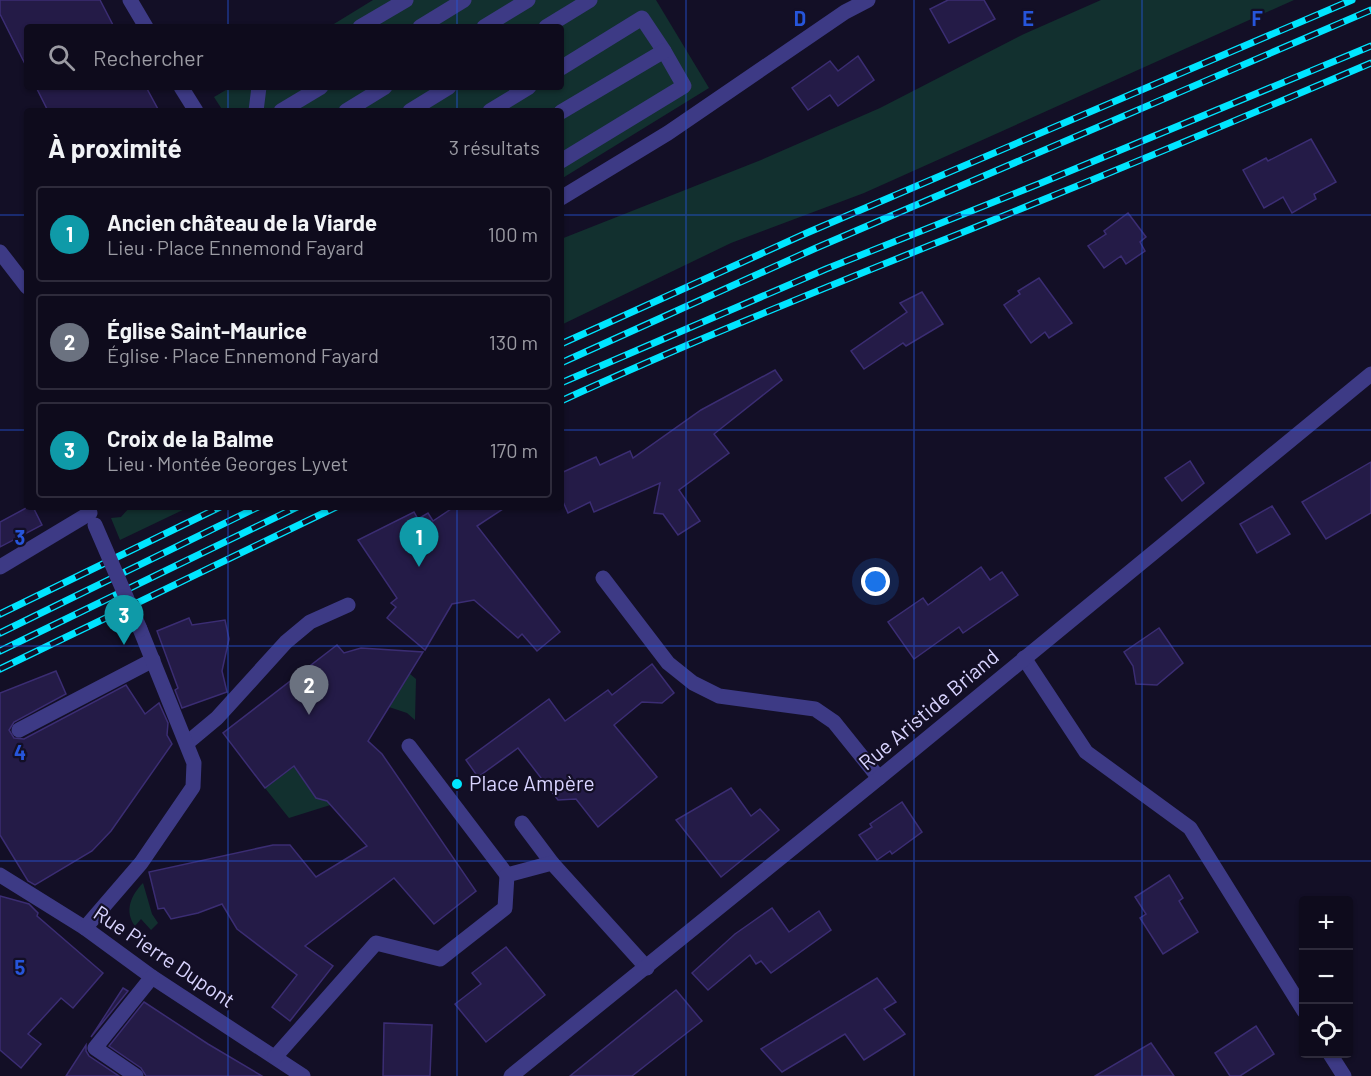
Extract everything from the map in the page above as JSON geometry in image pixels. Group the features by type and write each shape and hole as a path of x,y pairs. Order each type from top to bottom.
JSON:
{"street":[{"path":"130,0 144,24"},
{"path":"365,24 406,0"},
{"path":"425,24 464,0"},
{"path":"489,24 528,0"},
{"path":"551,24 590,0"},
{"path":"564,196 668,132 845,12 868,0"},
{"path":"564,66 642,18 684,86 564,159"},
{"path":"564,110 664,51"},
{"path":"183,90 194,108"},
{"path":"256,108 259,90"},
{"path":"286,108 316,90"},
{"path":"351,108 380,90"},
{"path":"415,108 444,90"},
{"path":"495,108 524,90"},
{"path":"0,252 24,283"},
{"name":"Rue Aristide Briand","path":"511,1076 647,968 1371,374"},
{"path":"0,567 92,515 194,763 192,787 141,863 85,928"},
{"path":"603,578 668,663 693,683 719,696 815,709 834,722 879,778"},
{"path":"187,742 217,718 286,642 310,622 348,605"},
{"path":"1024,658 1086,752 1190,828 1300,1004"},
{"path":"19,730 153,660"},
{"path":"275,1057 376,943 440,959 505,908 507,875 409,746"},
{"path":"522,823 552,863 647,968"},
{"path":"507,875 552,863"},
{"name":"Rue Pierre Dupont","path":"0,875 85,928 152,977 303,1076"},
{"path":"136,1076 95,1048 152,977"},
{"path":"1333,1058 1344,1076"}],"green space":[{"path":"373,0 656,0 709,88 564,177 564,108 221,108 214,97 226,90 564,90 564,24 334,24"},
{"path":"1101,0 1294,0 864,193 731,243 564,324 564,238 761,160 880,108 1024,34"},
{"path":"127,510 183,510 120,540 111,518 121,517"},
{"path":"410,674 416,679 415,720 407,713 389,707"},
{"path":"299,763 315,789 311,791 316,798 343,801 289,818 265,788"},
{"path":"143,883 152,914 158,923 151,930 141,919 135,926 130,915 132,898"}],"building":[{"path":"0,0 100,0 112,24 24,24 24,62 0,14"},
{"path":"948,0 984,0 995,19 949,43 930,9"},
{"path":"858,56 874,80 838,106 830,95 808,110 792,88 830,61 838,71"},
{"path":"38,90 148,90 157,108 46,108"},
{"path":"1311,139 1336,182 1314,194 1316,199 1292,213 1283,197 1264,208 1243,170 1266,158 1268,161"},
{"path":"1128,213 1146,237 1140,242 1145,251 1126,264 1121,256 1104,268 1088,246 1106,234 1104,231"},
{"path":"1039,278 1072,323 1049,338 1045,332 1031,343 1004,305 1020,294 1018,291"},
{"path":"922,292 943,324 906,346 903,343 864,369 851,351 907,312 900,303"},
{"path":"775,370 782,380 714,434 729,453 679,490 700,521 678,535 663,514 654,513 660,483 594,512 590,502 568,513 564,504 564,472 596,457 600,465 630,451 633,458 701,410"},
{"path":"1190,461 1204,483 1182,501 1165,478"},
{"path":"1371,462 1371,513 1326,539 1302,502"},
{"path":"1272,506 1290,534 1257,553 1240,524"},
{"path":"24,509 34,510 42,525 0,547 0,522"},
{"path":"450,510 501,510 477,526 560,632 537,651 522,634 518,638 474,600 452,604 425,650 387,618 396,607 391,603 397,598 358,540 414,512 418,519 428,513 433,521"},
{"path":"981,567 990,580 1002,572 1018,595 963,633 959,627 914,659 888,622 923,598 928,605"},
{"path":"189,618 192,625 225,620 229,639 222,671 227,692 182,708 175,690 178,688 157,631"},
{"path":"1159,628 1183,663 1157,685 1136,684 1133,666 1124,652"},
{"path":"337,645 344,653 361,648 423,652 368,741 382,754 476,891 434,924 394,878 305,946 333,966 290,1021 272,1007 297,975 237,929 222,904 198,913 171,919 164,908 158,909 149,872 273,845 290,845 316,877 367,846 327,801 316,798 294,766 265,788 223,733"},
{"path":"652,664 674,693 662,703 642,702 614,725 657,777 598,827 576,799 558,800 518,748 478,777 466,760 549,699 565,721 608,690 612,695"},
{"path":"56,671 66,694 14,722 9,730 14,738 24,739 126,685 145,714 159,703 168,723 167,735 172,744 111,831 92,851 35,885 28,881 0,835 0,693"},
{"path":"731,788 751,816 760,809 779,830 721,877 676,820"},
{"path":"902,802 922,832 892,854 890,851 877,860 859,835 872,827 870,824"},
{"path":"1169,875 1183,898 1179,901 1198,932 1163,954 1140,918 1146,914 1135,897"},
{"path":"0,896 29,904 38,913 37,916 103,973 73,1008 61,998 28,1034 41,1044 21,1068 0,1050"},
{"path":"772,908 789,932 819,911 831,930 771,973 761,961 756,964 750,955 708,990 692,973 735,934"},
{"path":"506,947 545,995 486,1042 455,1004 481,984 472,973"},
{"path":"877,978 896,1002 884,1009 905,1034 864,1060 845,1034 782,1072 761,1049"},
{"path":"123,988 128,991 91,1037 97,1028"},
{"path":"676,990 702,1021 632,1076 570,1076"},
{"path":"144,1002 262,1076 146,1076 141,1068 109,1046"},
{"path":"384,1023 432,1025 430,1076 383,1076"},
{"path":"1256,1026 1274,1054 1240,1076 1230,1076 1215,1053"},
{"path":"1151,1043 1174,1076 1095,1076"},
{"path":"86,1045 89,1056 119,1076 66,1076"}],"railway":[{"path":"564,343 809,232 1352,0"},
{"path":"564,362 816,248 1371,10"},
{"path":"564,382 826,269 1041,183 1371,46"},
{"path":"564,400 741,322 1127,166 1371,63"},
{"path":"0,614 214,510"},
{"path":"0,633 252,510"},
{"path":"0,651 291,510"},
{"path":"0,669 330,510"}],"place":[{"name":"Ancien château de la Viarde","path":"419,567"},
{"name":"Croix de la Balme","path":"124,645"},
{"name":"Église Saint-Maurice","path":"309,715"},
{"name":"Place Ampère","path":"457,784"}]}
